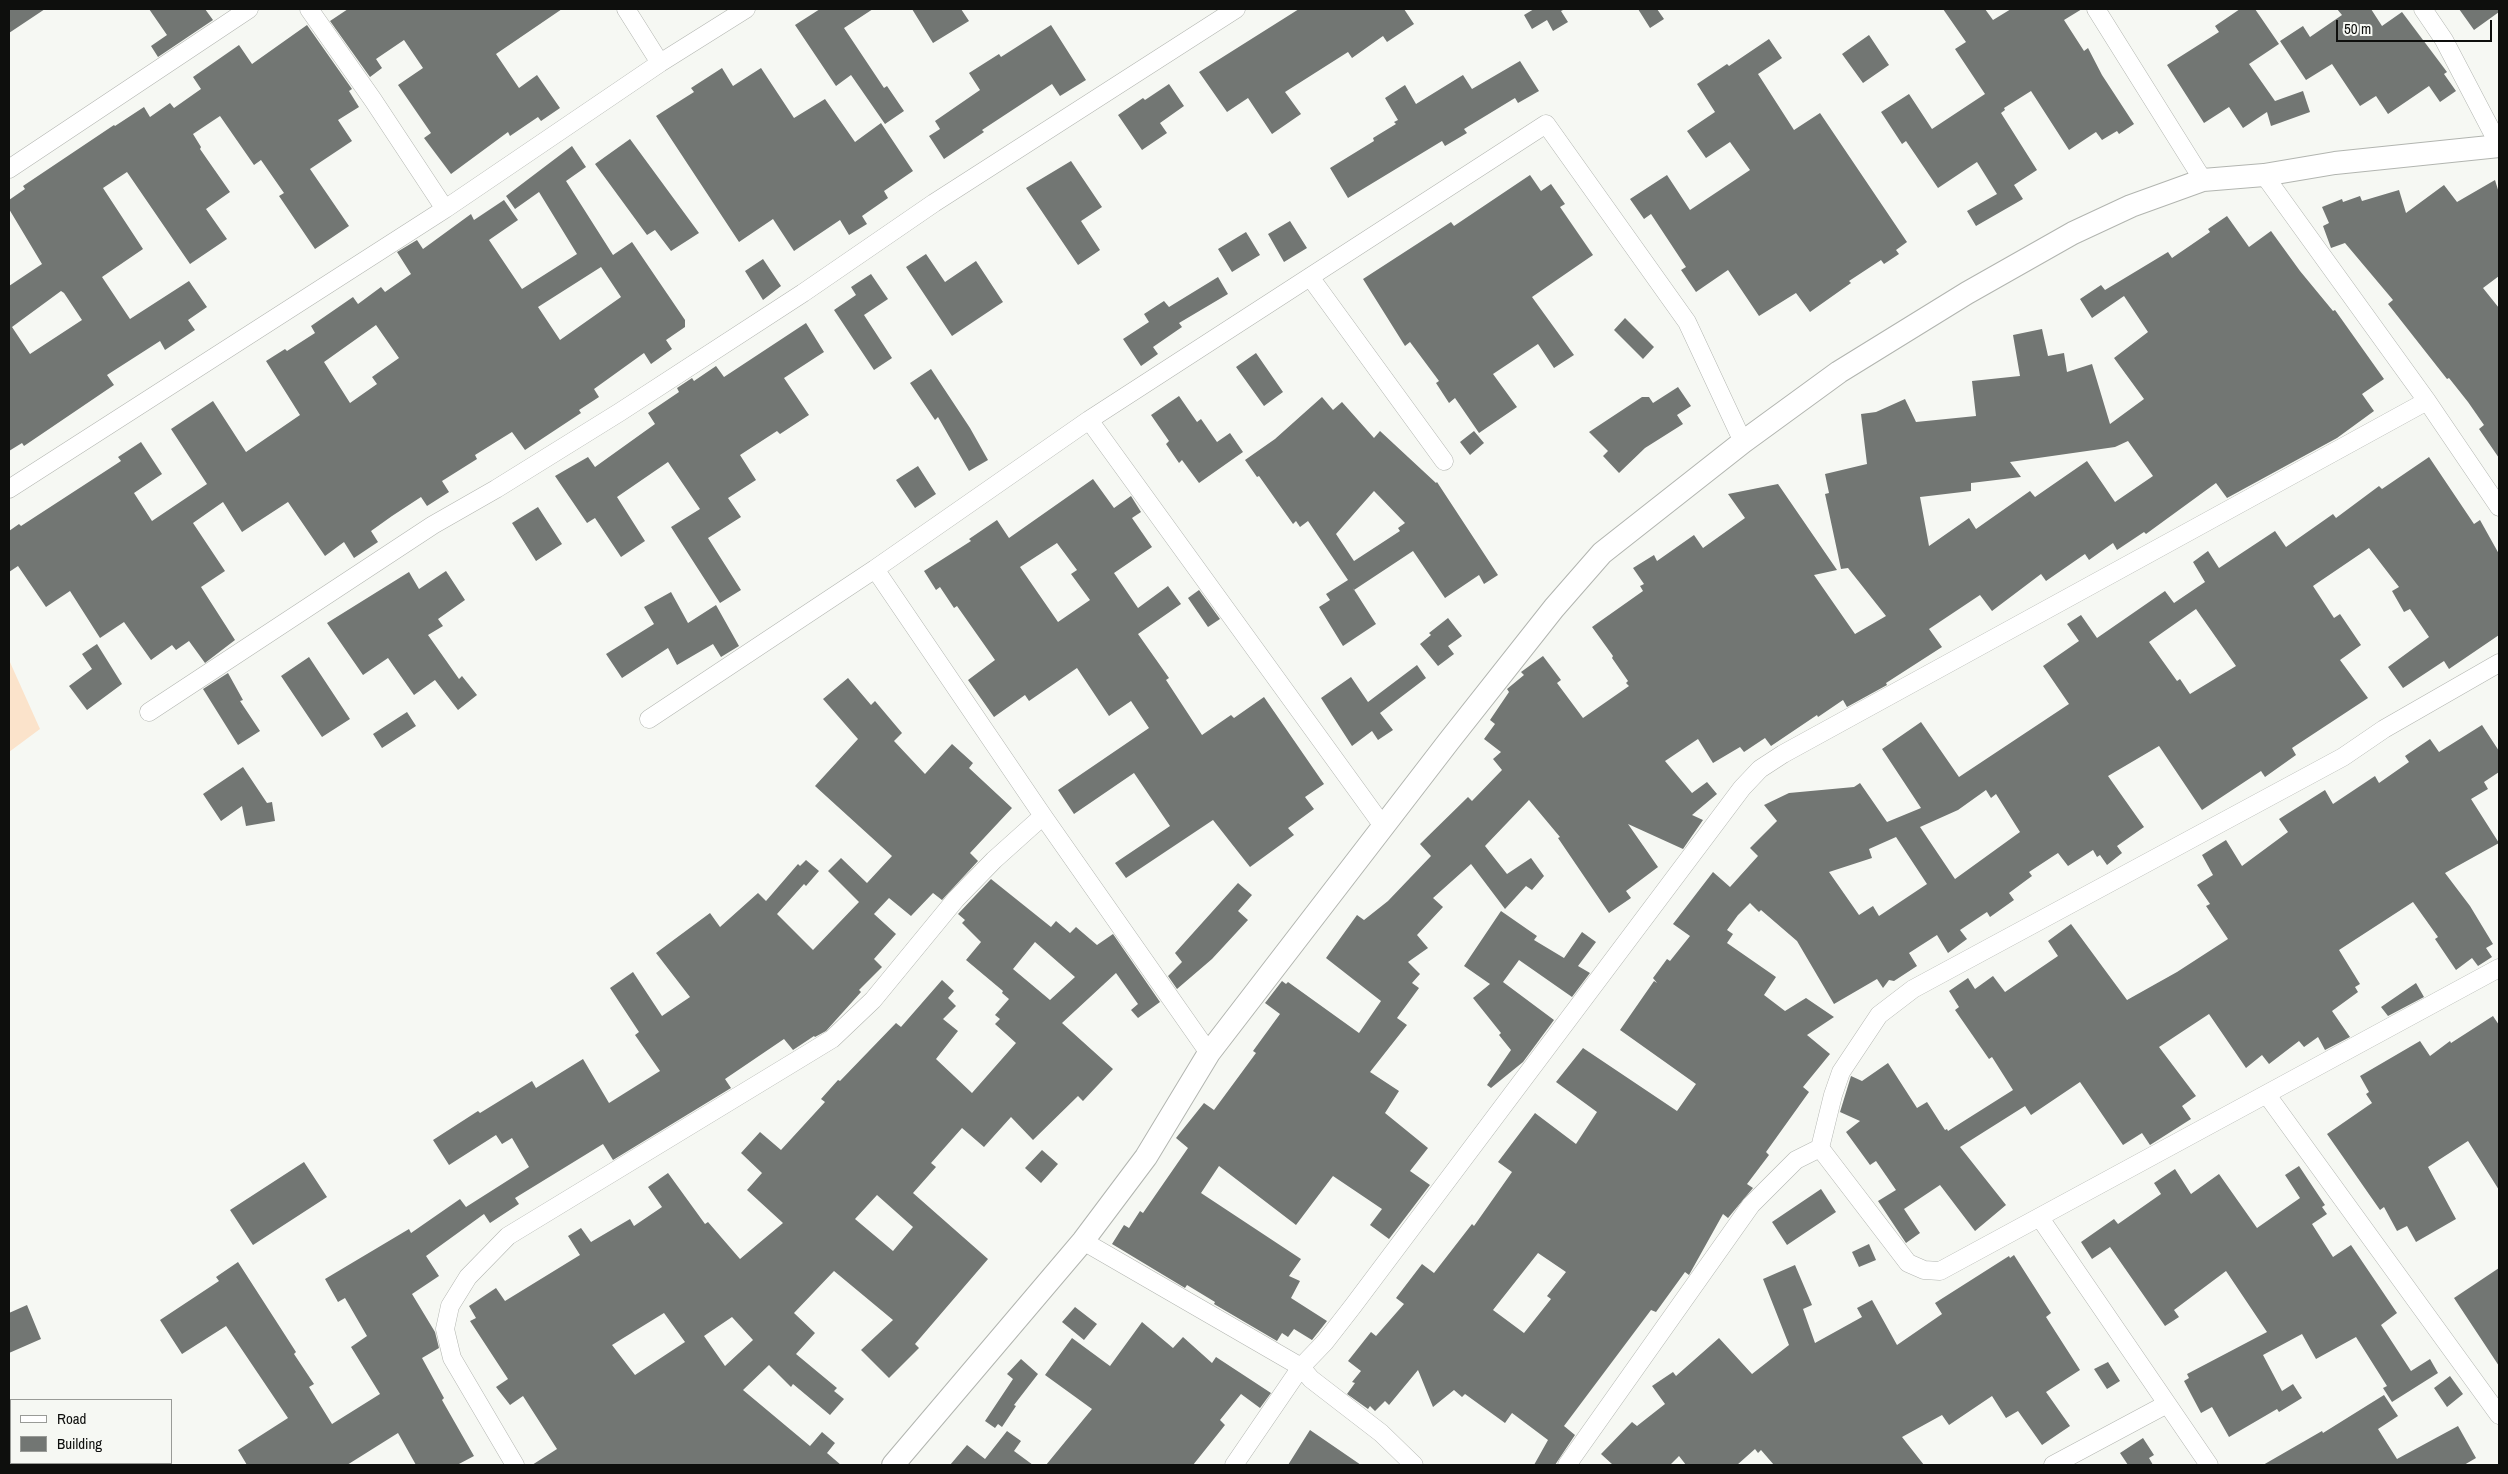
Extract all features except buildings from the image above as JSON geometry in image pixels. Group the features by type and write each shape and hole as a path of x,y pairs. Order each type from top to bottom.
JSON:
{"street":[{"path":"9,169 249,9"},
{"path":"309,9 373,100 445,209"},
{"path":"626,9 660,63"},
{"path":"9,489 445,209 660,63 746,9"},
{"path":"149,712 432,525 496,489 628,407 803,293 934,203 1236,9"},
{"path":"2096,9 2203,180"},
{"path":"893,1465 1084,1241 1146,1157 1209,1053 1383,826 1554,608 1602,553 1743,442 1839,372 1904,330 1967,293 2073,233 2131,206 2203,180 2264,175 2335,163 2499,145 2444,40 2423,9"},
{"path":"648,719 875,569 1089,420 1546,124 1687,322 1743,442"},
{"path":"2264,175 2427,402 2499,507"},
{"path":"1310,277 1444,461"},
{"path":"1234,1465 1301,1367 1325,1342 1348,1313 1742,788 1760,769 1783,754 2427,402"},
{"path":"1089,420 1383,826"},
{"path":"875,569 1043,816 1209,1053"},
{"path":"1567,1465 1751,1205 1796,1160 1820,1148 1833,1095 1841,1072 1879,1015 1913,989 2343,757 2384,729 2499,663"},
{"path":"515,1465 452,1358 444,1329 450,1306 468,1276 508,1236 832,1039 873,1000 962,892 1043,816"},
{"path":"1820,1148 1908,1263 1924,1270 1940,1271 2499,968"},
{"path":"2267,1095 2499,1415"},
{"path":"2040,1218 2209,1465"},
{"path":"1084,1241 1301,1367 1311,1379 1381,1434 1414,1465"},
{"path":"2053,1465 2168,1404"}],"shaded area":[{"path":"9,660 40,729 9,752"}]}
